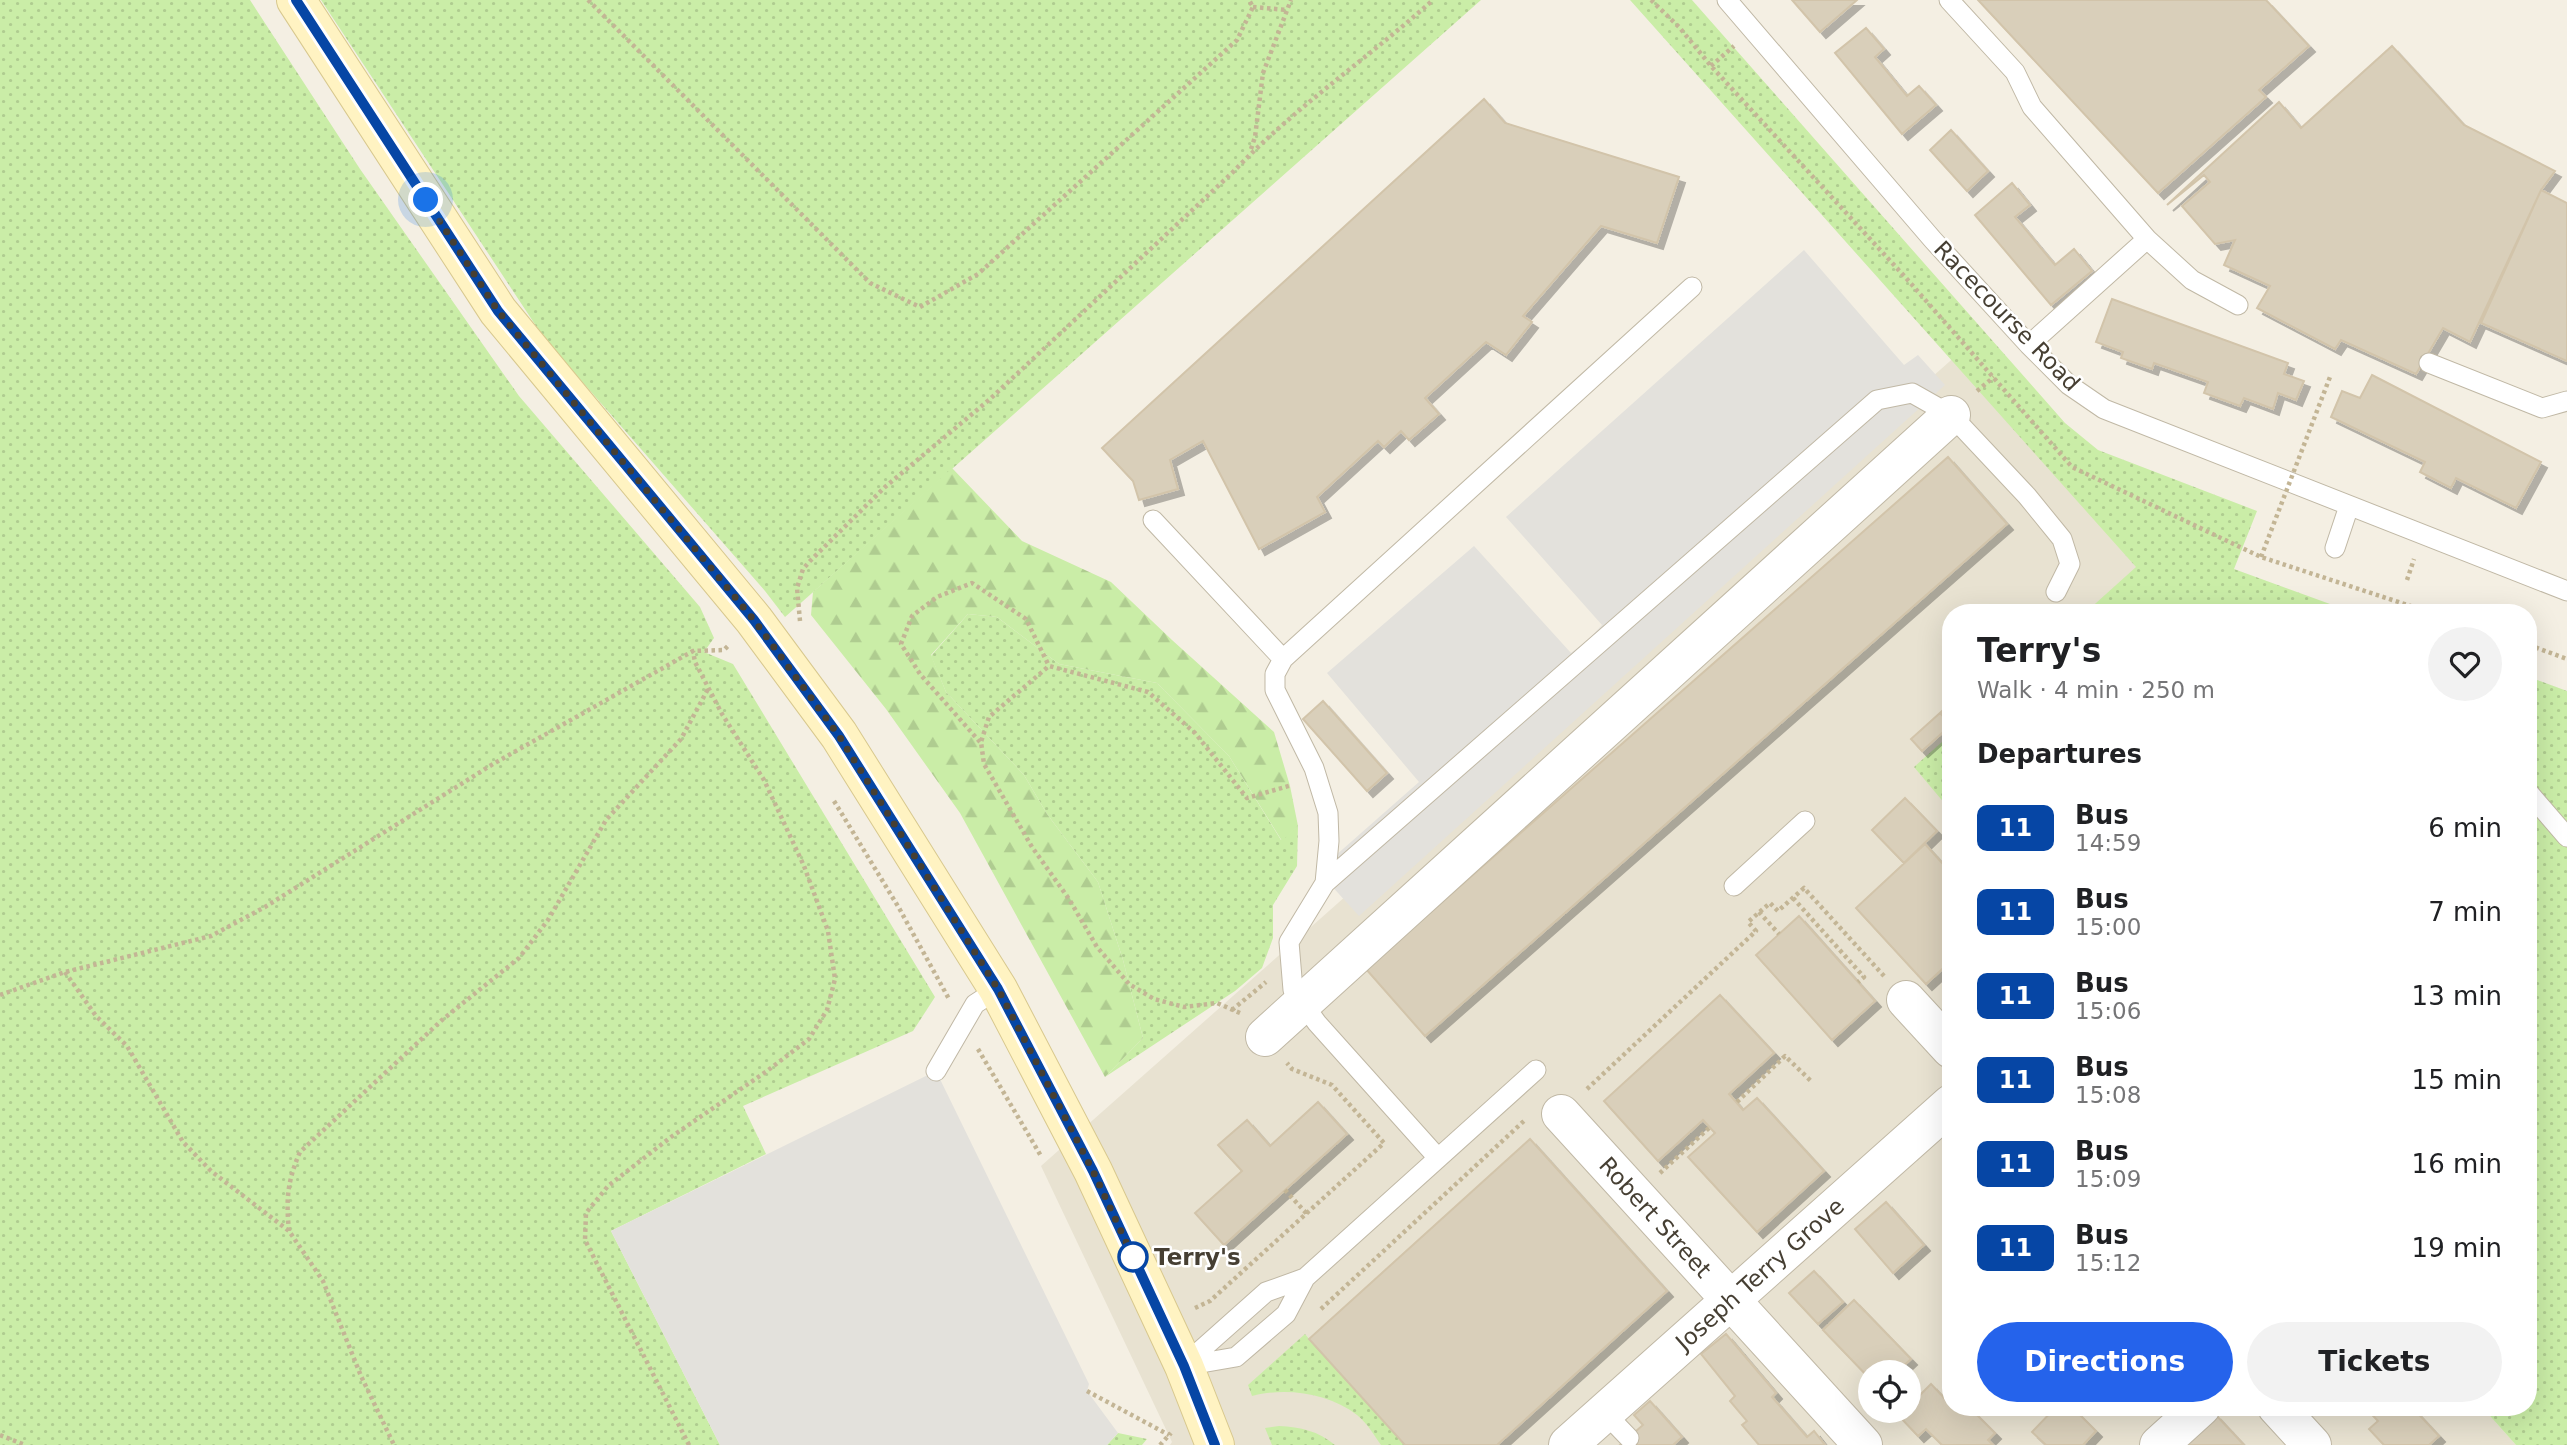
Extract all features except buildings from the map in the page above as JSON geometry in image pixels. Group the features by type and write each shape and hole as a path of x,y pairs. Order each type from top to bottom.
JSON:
{"street":[{"path":"296,0 498,311 754,620 793,669 839,736 998,989 1093,1171 1184,1366 1215,1445"},
{"path":"1265,1037 1964,403"},
{"path":"1906,1000 1942,1039"},
{"name":"Joseph Terry Grove","path":"1567,1445 1617,1425 1730,1300 1942,1112"},
{"name":"Robert Street","path":"1561,1114 1863,1445"},
{"path":"2159,1445 2191,1416"},
{"path":"2285,1416 2312,1445"}],"lane":[{"name":"Racecourse Road","path":"1727,0 1933,240 2069,385 2104,409 2567,592"},
{"path":"1948,0 2015,72 2032,107 2147,239 2192,280 2238,305"},
{"path":"2029,345 2147,239"},
{"path":"1325,883 1329,841 1328,813 1317,777 1275,690 1275,674 1283,659 1692,287"},
{"path":"2429,363 2542,408 2567,401"},
{"path":"1437,1158 1301,1004 1293,990 1289,942 1325,883 1877,400 1912,393 1964,403 2027,496 2062,539 2070,564 2056,592"},
{"path":"2335,548 2349,506"},
{"path":"1153,520 1283,659"},
{"path":"2537,802 2567,837"},
{"path":"1734,886 1805,821"},
{"path":"936,1070 975,1004 998,989"},
{"path":"1184,1366 1236,1357 1286,1314 1306,1278 1536,1070"},
{"path":"1184,1366 1266,1292 1306,1278"}],"path":[{"path":"588,0 870,283 920,307 978,274 1227,50 1237,40 1253,7"},
{"path":"1249,0 1253,7"},
{"path":"1250,153 1267,60 1291,0"},
{"path":"793,669 803,635 797,588 803,569 810,561 886,486 962,424 1072,324 1250,153 1307,102 1364,60 1433,0"},
{"path":"1651,0 1679,27 1711,66 1906,278 2072,467 2261,557 2405,604"},
{"path":"1253,7 1287,10"},
{"path":"1964,403 1994,377"},
{"path":"2261,557 2330,377"},
{"path":"981,742 920,674 901,644 912,616 937,597 972,583 1026,619 1049,666 1148,692 1195,733 1247,798 1317,777"},
{"path":"0,995 65,972 211,936 265,907 493,764 693,651 724,650 754,620"},
{"path":"2537,648 2567,659"},
{"path":"689,1445 585,1240 586,1213 608,1186 671,1137 767,1072 809,1039 827,1010 835,979 828,931 804,866 764,780 709,688 695,662 693,651"},
{"path":"1049,666 989,717 981,742 984,764 1032,847 1069,899 1097,947 1129,984 1154,999 1184,1007 1217,1003 1248,1019 1292,1069 1332,1085 1384,1143 1210,1301 1164,1322"},
{"path":"289,1231 286,1201 290,1175 300,1152 442,1020 519,958 548,920 607,820 681,739 709,688"},
{"path":"1319,1310 1537,1110 1550,1124 1756,931 1748,922 1770,902 1777,911 1804,888 1906,1000"},
{"path":"1793,898 1864,977 1858,982"},
{"path":"1759,912 1779,934"},
{"path":"1232,1010 1290,961"},
{"path":"65,972 96,1016 127,1046 183,1142 211,1171 289,1231 323,1281 361,1376 394,1445"},
{"path":"1737,1102 1785,1056 1811,1081"},
{"path":"1636,1195 1710,1127"},
{"path":"1285,1190 1307,1214"},
{"path":"1087,1391 1169,1435"},
{"path":"0,1434 24,1445"}],"shaded area":[{"path":"1804,250 1904,365 1918,355 1945,385 1359,916 1318,871 1419,782 1327,673 1474,546 1571,653 1589,639 1602,625 1506,517"},
{"path":"1958,354 2151,569 2112,604 1942,604 1942,1416 2490,1416 2516,1445 1170,1445 1172,1442 1041,1166"},
{"path":"936,1071 1089,1384 1087,1391 1118,1433 1107,1445 720,1445 611,1231"}],"green space":[{"path":"0,0 250,0 360,169 519,396 700,607 714,638 704,652 733,664 935,997 913,1031 743,1106 766,1154 611,1231 720,1445 0,1445"},
{"path":"321,0 1481,0 785,617 544,338"},
{"path":"1630,0 1692,0 2065,423 2098,450 2257,511 2234,569 2330,604 2095,604 2136,567"},
{"path":"952,468 1022,541 1111,582 1274,732 1290,786 1298,826 1282,841 1229,756 1157,683 1059,664 997,617 968,614 931,655 946,692 1024,775 1047,814 1098,882 1123,960 1143,1038 1105,1077 960,813 886,709 811,615 813,592"},
{"path":"968,614 997,617 1059,664 1157,683 1229,756 1281,840 1298,826 1297,866 1273,905 1273,938 1262,968 1235,991 1105,1077 1143,1038 1123,960 1098,882 1047,814 1024,775 946,692 931,656"},
{"path":"2537,680 2567,691 2567,1445 2516,1445 2490,1416 2537,1416"},
{"path":"1942,742 1942,800 1914,767"},
{"path":"1305,1334 1405,1445 1381,1445 1357,1415 1334,1401 1293,1392 1252,1396 1248,1385"},
{"path":"1279,1426 1309,1431 1335,1445 1272,1445 1265,1428"},
{"path":"1118,1433 1147,1439 1142,1445 1107,1445"}],"bus line":[{"name":"11","path":"296,0 498,311 754,620 793,669 839,736 998,989 1093,1171 1184,1366 1215,1445"}],"place":[{"name":"Terry's","path":"1133,1257"}],"route":[{"path":"426,200 498,311 754,620 793,669 839,736 998,989 1093,1171 1133,1257"}]}
